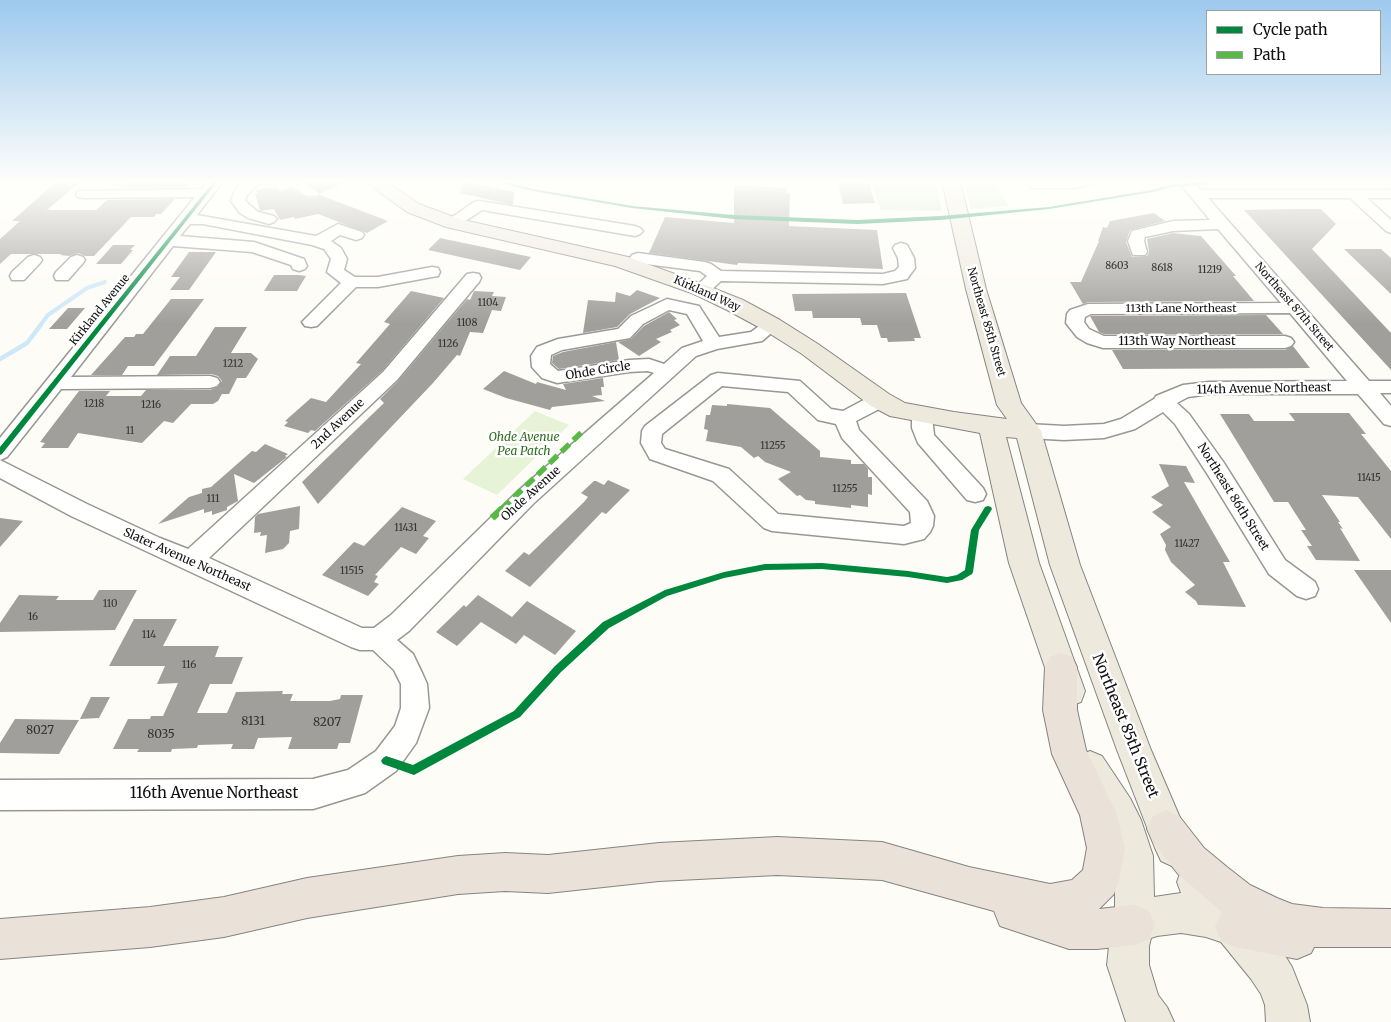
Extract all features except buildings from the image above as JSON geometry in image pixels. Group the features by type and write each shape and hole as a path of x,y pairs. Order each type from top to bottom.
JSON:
{"highway":[{"path":"0,939 150,927 224,917 307,898 458,875 505,872 548,874 659,862 778,856 882,861 969,886 1050,904 1082,898 1100,880 1106,848 1098,812 1069,754 1060,710 1061,666"},
{"path":"1166,829 1191,861 1213,881 1236,899 1265,914 1292,924 1323,928 1389,928"},
{"path":"969,886 1014,912 1069,928 1097,929 1135,925"},
{"path":"1235,927 1286,938 1329,943 1389,928"}],"main road":[{"name":"Kirkland Way","path":"478,229 621,261 701,290 736,305 810,349 880,400 899,410 922,416 1000,416 1028,431"},
{"name":"Northeast 85th Street","path":"962,229 976,289 994,347 1000,416 1014,525 1024,563 1069,691 1079,744 1088,764 1117,811 1128,833 1134,856 1135,925 1129,946 1128,965 1141,1007 1152,1022"},
{"path":"1000,416 1006,440 1014,453 1044,573 1082,613"},
{"name":"Northeast 85th Street","path":"1028,431 1065,564 1134,750 1166,829 1189,873 1266,964 1277,982 1286,1006 1288,1022"},
{"path":"1135,925 1156,916 1182,913 1206,917 1235,927"}],"street":[{"name":"Kirkland Avenue","path":"0,452 179,229"},
{"path":"248,229 330,246 339,259 336,272 352,282 378,282 432,272"},
{"path":"318,242 338,229 356,236"},
{"path":"621,229 635,231"},
{"path":"1139,252 1136,241 1138,234 1160,229"},
{"name":"Northeast 87th Street","path":"1227,229 1391,419"},
{"path":"169,241 254,247 298,262 299,266"},
{"path":"638,258 705,267 717,276 883,279 901,274 907,268 906,258 900,248"},
{"path":"18,276 34,260"},
{"path":"62,276 77,260"},
{"path":"701,290 717,276"},
{"name":"2nd Avenue","path":"191,560 390,376 473,278"},
{"path":"311,322 352,282"},
{"name":"Ohde Circle","path":"666,371 649,365 629,366 557,377 549,374 542,367 539,360 544,351 558,345 624,334 637,320 667,304 693,310 714,344"},
{"name":"113th Lane Northeast","path":"1075,323 1076,314 1088,309 1295,308"},
{"path":"1174,309 1197,342"},
{"name":"113th Way Northeast","path":"1075,323 1083,333 1103,342 1285,342"},
{"name":"Ohde Avenue","path":"378,639 395,627 526,498 689,352 714,344 756,337 772,325"},
{"path":"845,418 849,433 919,507 923,516 922,526 916,533 904,535 772,522 721,475 657,454 651,443 652,431 718,379 793,386 825,414 845,418 880,400"},
{"path":"55,383 210,382"},
{"name":"114th Avenue Northeast","path":"1028,431 1064,433 1104,431 1128,424 1145,416 1163,401 1183,390 1209,388 1391,387"},
{"name":"Northeast 86th Street","path":"1163,401 1182,419 1216,469 1277,567 1306,589"},
{"path":"922,416 922,428 925,438 975,494"},
{"name":"Slater Avenue Northeast","path":"0,468 79,510 152,545 191,560 360,639 378,639"},
{"name":"116th Avenue Northeast","path":"0,796 313,794 355,783 386,761 406,734 414,708 414,684 404,662 378,639"}],"green space":[{"name":"Ohde Avenue Pea Patch","path":"535,411 569,425 497,495 463,479"}],"waterway":[{"path":"39,327 48,315 87,288 105,282"},
{"path":"0,359 27,343 40,326"}],"marked path":[{"path":"492,518 584,430"}],"cycle path":[{"path":"0,452 178,229"},
{"path":"386,761 414,770 517,714 558,669 606,625 665,593 724,575 765,567 822,566 908,574 947,580 959,578 969,572 975,530 988,509"}]}
